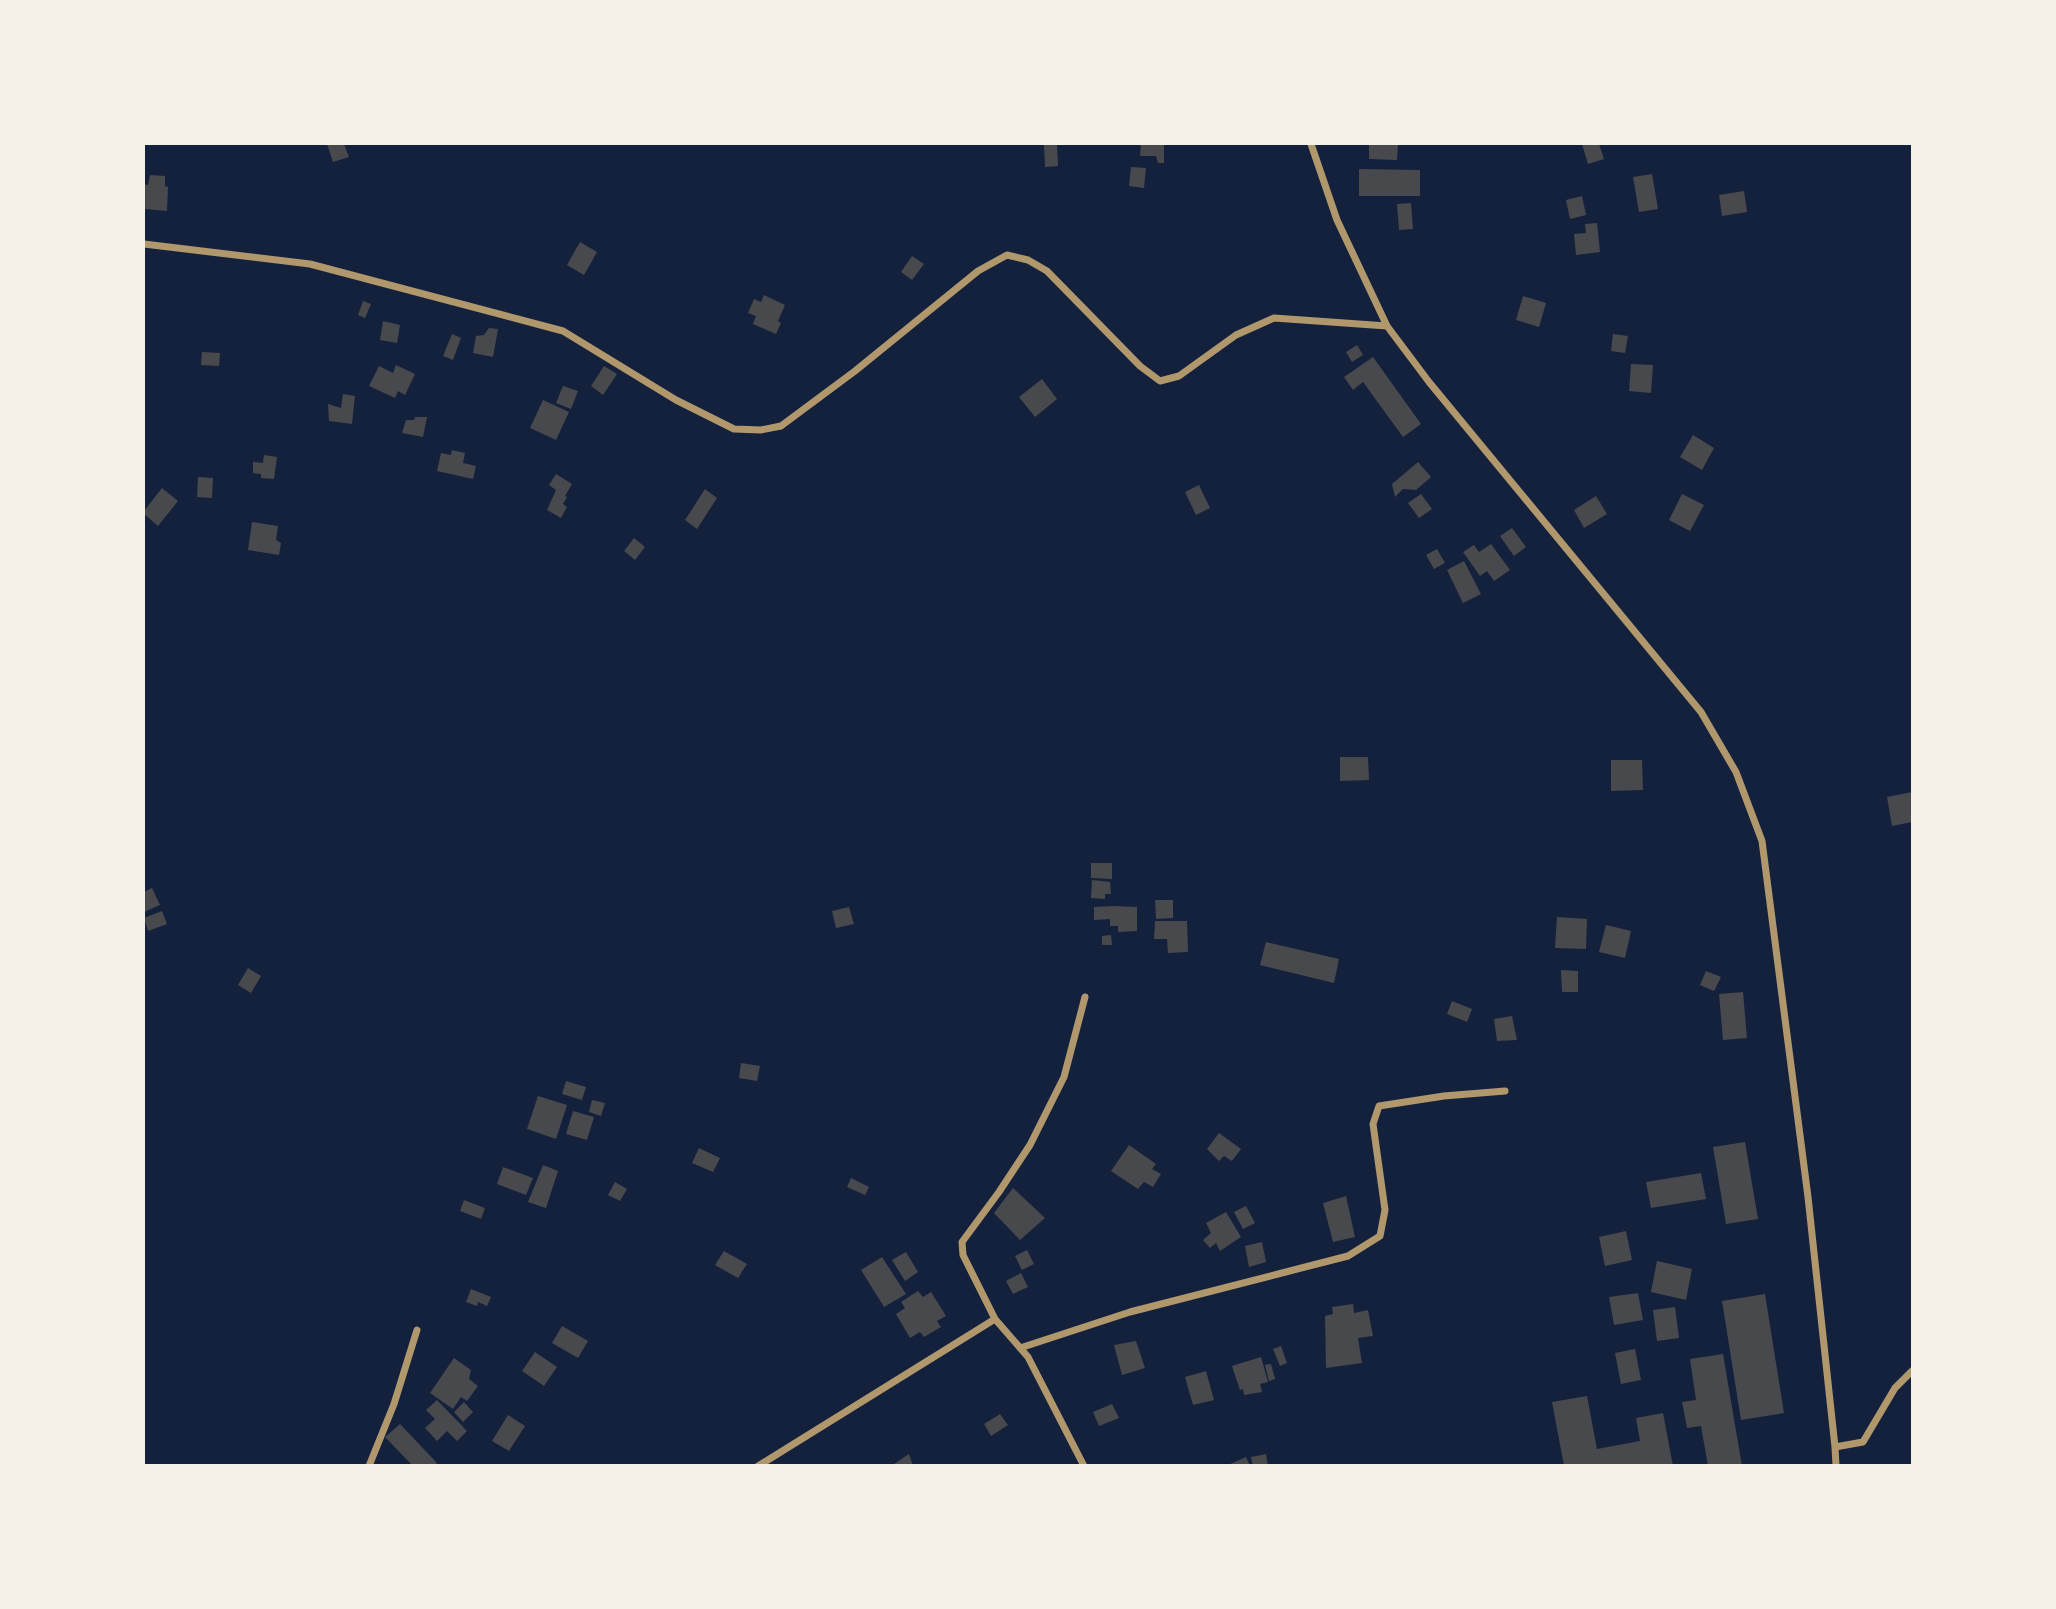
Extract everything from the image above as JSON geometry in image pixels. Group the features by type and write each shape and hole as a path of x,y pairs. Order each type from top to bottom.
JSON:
{"street":[{"path":"1311,144 1337,220 1387,326 1429,382 1701,712 1736,772 1762,841 1808,1197 1836,1465"},
{"path":"144,244 310,264 563,331 676,400 734,429 761,430 781,426 855,371 978,271 1007,255 1028,260 1047,271 1140,366 1160,382 1179,376 1236,335 1274,318 1387,326"},
{"path":"1083,1465 1028,1357 995,1319 962,1255 962,1242 1030,1145 1064,1077 1085,997"},
{"path":"1020,1348 1130,1312 1348,1256 1380,1236 1385,1210 1373,1124 1379,1106 1506,1090"},
{"path":"758,1465 995,1319"},
{"path":"369,1465 394,1404 417,1330"},
{"path":"1836,1447 1863,1442 1895,1388 1913,1371"}],"building":[{"path":"327,144 344,144 349,157 333,162"},
{"path":"1044,144 1057,144 1058,166 1045,167"},
{"path":"1141,144 1164,144 1164,163 1158,163 1156,156 1140,156"},
{"path":"1369,144 1398,144 1397,160 1369,159"},
{"path":"1582,144 1599,144 1604,159 1588,164"},
{"path":"1131,167 1146,168 1144,188 1129,186"},
{"path":"1359,169 1420,170 1420,196 1359,196"},
{"path":"1652,174 1658,209 1639,212 1633,177"},
{"path":"150,175 165,176 165,186 168,187 167,211 144,209 144,184 148,185"},
{"path":"1744,191 1747,212 1722,216 1719,195"},
{"path":"1582,196 1586,215 1570,219 1566,200"},
{"path":"1411,203 1413,229 1399,230 1397,204"},
{"path":"1597,223 1600,252 1576,255 1574,234 1586,233 1585,224"},
{"path":"580,242 597,252 584,275 567,265"},
{"path":"912,256 924,264 912,280 901,272"},
{"path":"764,295 785,305 776,334 753,324 756,316 748,313 754,299 761,302"},
{"path":"1523,296 1546,303 1539,327 1516,320"},
{"path":"363,301 371,304 365,318 358,315"},
{"path":"383,321 400,325 397,343 380,340"},
{"path":"489,328 498,329 493,357 473,353 476,336 484,335"},
{"path":"452,334 461,338 453,360 443,356"},
{"path":"1613,334 1628,336 1625,353 1611,351"},
{"path":"1357,345 1363,355 1352,362 1346,352"},
{"path":"202,352 220,353 219,366 201,365"},
{"path":"1373,357 1421,424 1403,437 1363,382 1353,390 1344,377"},
{"path":"1631,364 1653,365 1651,393 1629,391"},
{"path":"396,365 415,374 405,395 398,391 395,398 369,386 379,366 393,373"},
{"path":"604,366 617,374 603,395 591,386"},
{"path":"1042,379 1057,399 1035,417 1019,397"},
{"path":"563,386 578,391 571,409 556,403"},
{"path":"343,394 355,396 352,424 329,421 328,404 341,408"},
{"path":"543,400 569,412 556,440 530,428"},
{"path":"415,417 427,417 423,437 402,433 406,420 414,420"},
{"path":"1693,435 1714,448 1702,470 1680,457"},
{"path":"452,450 465,453 463,463 476,466 473,479 437,471 441,453 451,455"},
{"path":"264,455 277,457 274,479 261,478 261,474 253,473 253,462 263,463"},
{"path":"1418,462 1431,477 1416,490 1403,489 1395,497 1392,484"},
{"path":"556,474 572,484 565,496 567,497 563,504 567,507 561,518 547,510 556,490 549,485"},
{"path":"198,477 213,478 212,498 197,497"},
{"path":"1199,485 1210,508 1196,515 1185,492"},
{"path":"162,488 178,501 158,526 144,511"},
{"path":"705,489 717,498 697,529 685,520"},
{"path":"1421,494 1432,509 1419,518 1408,503"},
{"path":"1682,494 1704,505 1690,531 1669,520"},
{"path":"1596,496 1607,514 1584,528 1574,510"},
{"path":"252,522 278,526 276,540 281,543 279,555 248,550"},
{"path":"1512,528 1526,547 1514,556 1500,536"},
{"path":"634,538 645,547 635,560 624,551"},
{"path":"1491,544 1510,570 1494,581 1487,571 1480,576 1463,552 1474,545 1479,552"},
{"path":"1437,549 1445,563 1434,569 1426,555"},
{"path":"1464,561 1481,594 1463,603 1447,570"},
{"path":"1340,757 1368,757 1369,780 1340,781"},
{"path":"1611,760 1642,760 1643,790 1611,791"},
{"path":"1912,792 1912,822 1892,826 1887,797"},
{"path":"1091,863 1112,863 1112,879 1091,878"},
{"path":"1092,880 1110,882 1111,894 1105,894 1105,899 1091,898"},
{"path":"152,888 160,905 144,912 144,892"},
{"path":"1155,900 1173,900 1173,918 1156,919"},
{"path":"849,907 854,924 836,928 832,911"},
{"path":"1094,907 1137,907 1137,931 1118,932 1118,926 1110,926 1110,919 1094,920"},
{"path":"162,911 167,924 148,931 144,918"},
{"path":"1557,917 1587,919 1586,949 1555,948"},
{"path":"1155,921 1187,921 1188,952 1168,953 1167,939 1154,939"},
{"path":"1606,925 1631,931 1625,958 1599,952"},
{"path":"1111,935 1112,945 1102,945 1102,936"},
{"path":"1266,942 1339,959 1334,983 1260,965"},
{"path":"248,968 261,976 251,993 238,985"},
{"path":"1561,970 1578,971 1578,992 1562,992"},
{"path":"1706,971 1721,977 1714,991 1700,985"},
{"path":"1743,992 1747,1038 1723,1040 1719,994"},
{"path":"1452,1001 1472,1009 1467,1022 1447,1014"},
{"path":"1512,1016 1517,1040 1497,1041 1494,1019"},
{"path":"741,1063 760,1066 757,1081 739,1078"},
{"path":"566,1081 586,1087 582,1100 562,1094"},
{"path":"538,1096 567,1105 556,1139 527,1129"},
{"path":"592,1100 605,1103 601,1116 589,1112"},
{"path":"573,1111 594,1117 587,1140 566,1134"},
{"path":"1219,1133 1241,1149 1232,1161 1224,1156 1219,1161 1207,1149"},
{"path":"1745,1142 1758,1219 1726,1224 1713,1147"},
{"path":"1129,1145 1156,1164 1152,1169 1161,1174 1153,1187 1144,1182 1138,1189 1111,1171"},
{"path":"699,1148 720,1158 713,1172 692,1163"},
{"path":"543,1165 558,1171 546,1208 528,1202"},
{"path":"503,1167 533,1178 526,1195 497,1184"},
{"path":"1701,1173 1706,1199 1651,1208 1646,1182"},
{"path":"851,1178 869,1187 865,1195 847,1187"},
{"path":"615,1182 627,1189 620,1201 608,1195"},
{"path":"1013,1188 1045,1218 1020,1240 994,1213"},
{"path":"1346,1196 1355,1237 1333,1242 1323,1203"},
{"path":"464,1200 485,1208 481,1219 460,1211"},
{"path":"1246,1206 1255,1223 1243,1229 1234,1212"},
{"path":"1226,1212 1241,1237 1220,1251 1216,1243 1210,1248 1203,1240 1211,1233 1206,1223"},
{"path":"1626,1231 1632,1260 1605,1266 1599,1237"},
{"path":"1262,1242 1266,1262 1249,1267 1245,1246"},
{"path":"1027,1250 1034,1264 1022,1270 1015,1256"},
{"path":"724,1251 747,1264 738,1278 715,1265"},
{"path":"906,1252 918,1272 905,1281 892,1260"},
{"path":"882,1257 906,1294 884,1307 861,1270"},
{"path":"1657,1261 1692,1269 1686,1300 1651,1292"},
{"path":"1021,1273 1028,1287 1013,1294 1006,1281"},
{"path":"471,1289 491,1297 487,1306 478,1302 477,1306 466,1302"},
{"path":"918,1291 923,1297 931,1292 946,1316 937,1321 941,1327 924,1337 920,1332 910,1338 896,1314 905,1308 901,1302"},
{"path":"1638,1293 1643,1320 1614,1325 1609,1297"},
{"path":"1765,1294 1784,1413 1741,1420 1722,1301"},
{"path":"1353,1304 1354,1313 1368,1310 1373,1336 1358,1338 1362,1363 1326,1368 1325,1316 1333,1314 1332,1307"},
{"path":"1675,1307 1679,1338 1657,1341 1653,1310"},
{"path":"562,1326 588,1341 578,1358 552,1343"},
{"path":"1136,1341 1145,1368 1122,1375 1114,1345"},
{"path":"1281,1346 1287,1363 1280,1366 1273,1349"},
{"path":"1635,1349 1641,1380 1621,1384 1615,1353"},
{"path":"535,1352 557,1367 544,1386 522,1371"},
{"path":"1723,1354 1742,1466 1708,1466 1701,1426 1687,1428 1682,1402 1696,1400 1690,1359"},
{"path":"1261,1357 1268,1382 1260,1384 1262,1392 1244,1395 1232,1366"},
{"path":"454,1358 471,1370 469,1379 478,1386 467,1401 461,1397 453,1409 430,1393"},
{"path":"1271,1364 1275,1379 1269,1381 1265,1365"},
{"path":"1206,1371 1214,1400 1193,1405 1185,1377"},
{"path":"1587,1396 1597,1449 1640,1441 1636,1418 1663,1413 1673,1466 1564,1466 1552,1402"},
{"path":"437,1400 467,1431 457,1441 447,1431 437,1441 425,1428 435,1419 426,1410"},
{"path":"464,1402 473,1412 463,1422 454,1412"},
{"path":"1112,1404 1119,1418 1099,1426 1093,1412"},
{"path":"1000,1414 1008,1425 991,1436 984,1424"},
{"path":"508,1415 525,1426 509,1451 492,1441"},
{"path":"400,1424 437,1463 434,1466 413,1466 385,1437"},
{"path":"909,1454 913,1466 891,1466"},
{"path":"1266,1454 1268,1466 1253,1466 1251,1457"},
{"path":"1246,1457 1250,1466 1226,1466"}]}
